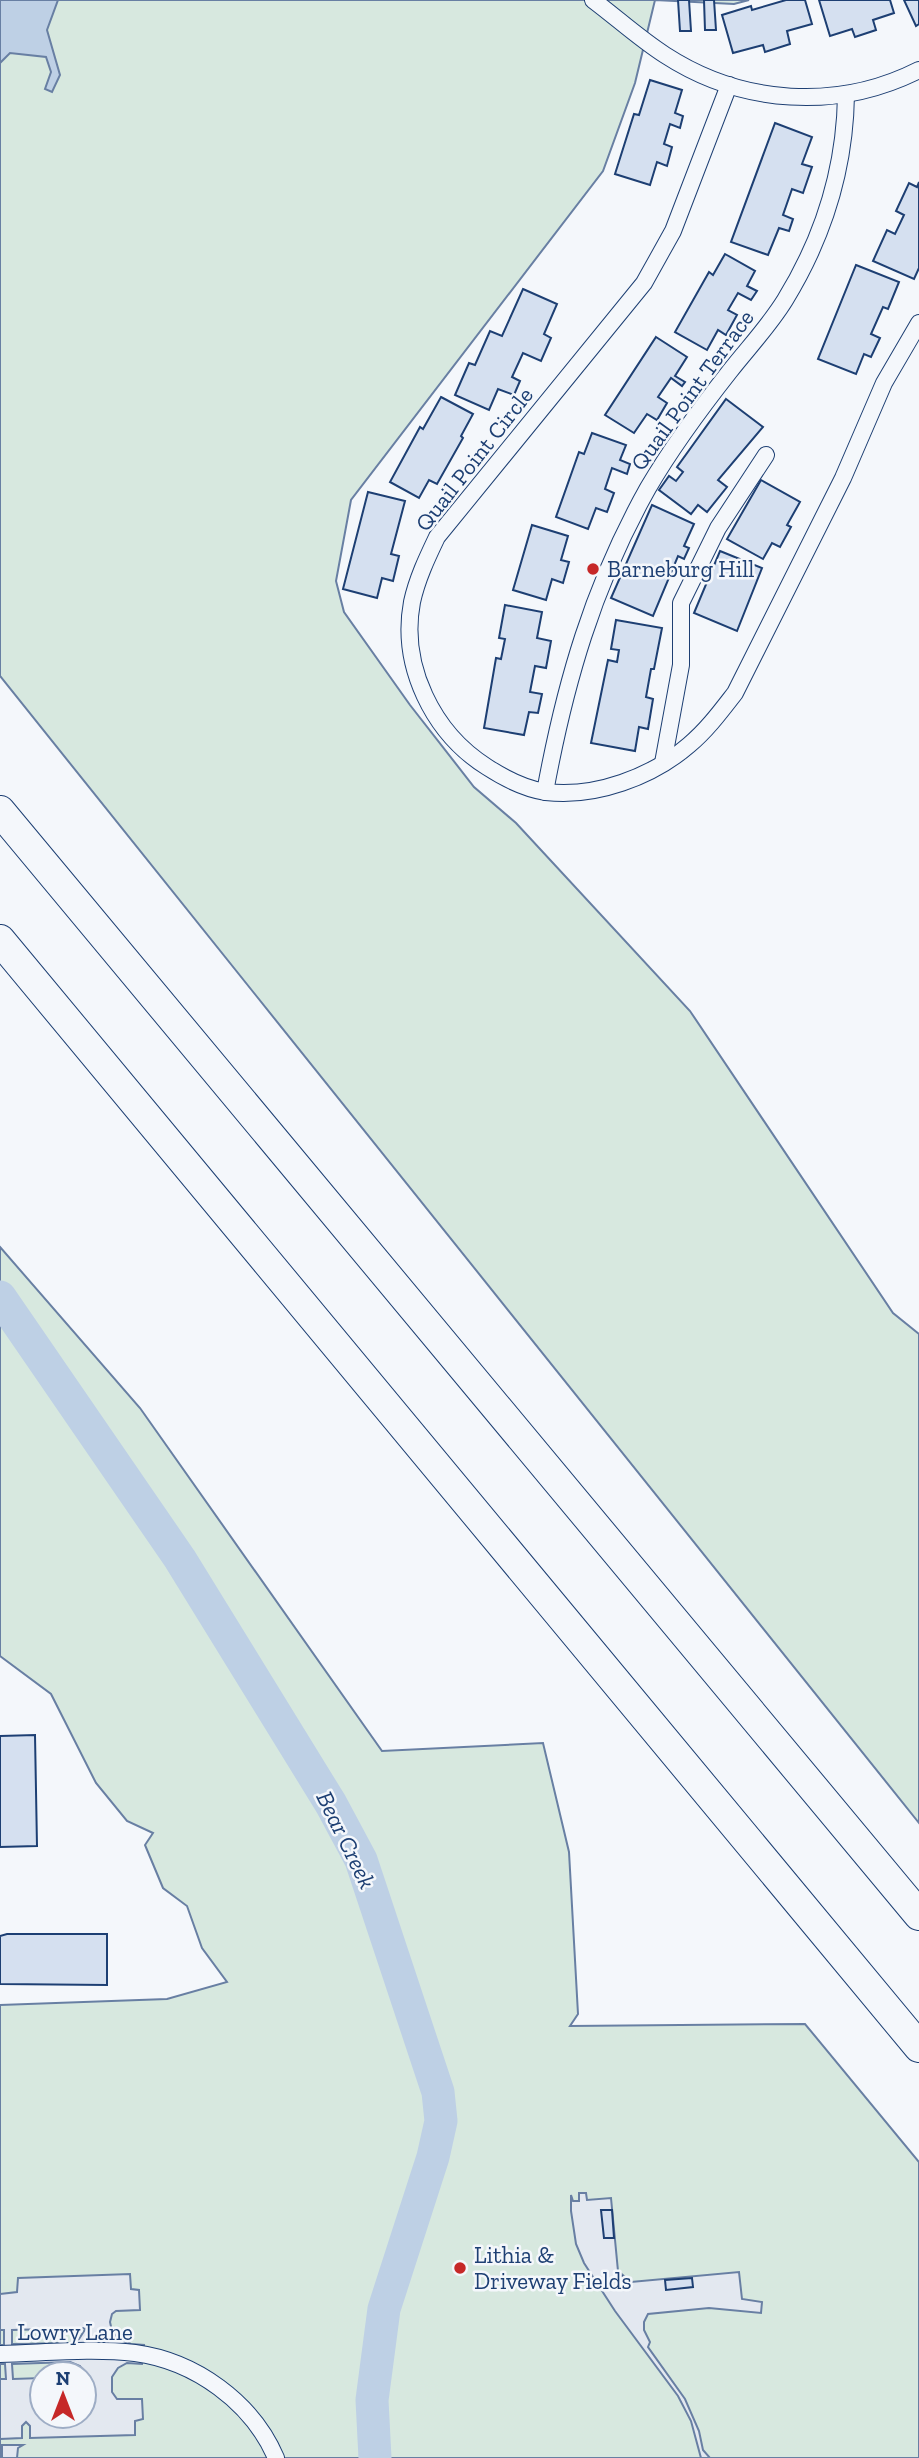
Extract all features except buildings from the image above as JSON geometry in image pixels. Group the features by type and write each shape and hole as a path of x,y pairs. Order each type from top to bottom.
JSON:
{"highway":[{"path":"0,811 919,1915"},
{"path":"0,940 919,2047"}],"street":[{"path":"593,0 665,55 729,85 761,93 786,96 846,95 878,87 919,70"},
{"name":"Quail Point Circle","path":"729,85 673,231 643,283 438,537 418,581 412,603 411,645 415,671 438,720 453,740 475,760 511,780 545,792 572,792 615,785 663,764 689,745 714,720 735,693 843,478 884,383 919,323"},
{"name":"Quail Point Terrace","path":"545,792 565,692 605,575 667,456 784,302 800,273 824,217 838,173 844,137 846,95"},
{"path":"663,764 681,665 681,603 719,528 766,455"},
{"name":"Lowry Lane","path":"0,2354 118,2351 185,2367 204,2377 236,2401 257,2425 276,2458"}],"shaded area":[{"path":"0,0 655,0 635,83 603,171 351,500 336,581 344,612 410,705 474,787 516,823 690,1011 893,1313 919,1334 919,1823 0,676"},
{"path":"655,0 749,0 734,4"},
{"name":"Lithia & Driveway Fields","path":"0,1247 140,1408 382,1751 543,1743 569,1852 578,2014 570,2026 805,2024 919,2162 919,2458 0,2458 0,2005 167,1999 227,1982 202,1948 187,1906 163,1888 145,1845 153,1833 127,1821 96,1783 51,1694 0,1656"},
{"path":"579,2193 586,2193 587,2200 611,2198 618,2271 631,2282 739,2272 742,2299 762,2302 761,2313 709,2308 648,2314 644,2322 644,2330 650,2342 648,2347 685,2399 699,2431 703,2450 710,2458 701,2458 691,2421 678,2396 615,2311 584,2263 576,2244 571,2211 571,2195 573,2201 579,2201"},
{"path":"130,2274 131,2289 139,2290 140,2310 116,2311 110,2322 118,2339 144,2345 142,2364 127,2363 118,2368 112,2377 112,2392 117,2399 142,2399 143,2419 135,2421 135,2435 30,2438 30,2430 98,2430 98,2360 28,2360 28,2363 12,2364 13,2379 28,2378 28,2424 26,2422 22,2426 22,2438 0,2439 0,2379 6,2379 5,2364 0,2364 0,2345 4,2345 4,2330 0,2330 0,2294 17,2292 18,2278","holes":["86,2328 79,2339 69,2343 12,2344 12,2330"]},
{"path":"2,2445 23,2445 18,2448 17,2458 2,2458"}],"water":[{"path":"0,0 58,0 47,30 60,75 52,92 45,89 51,72 46,57 10,53 0,63"}],"waterway":[{"name":"Bear Creek","path":"0,1297 180,1559 331,1804 361,1860 438,2092 441,2121 433,2157 384,2309 372,2400 375,2458"}],"place":[{"name":"Barneburg Hill","path":"593,569"},
{"name":"Lithia & Driveway Fields","path":"460,2268"}]}
